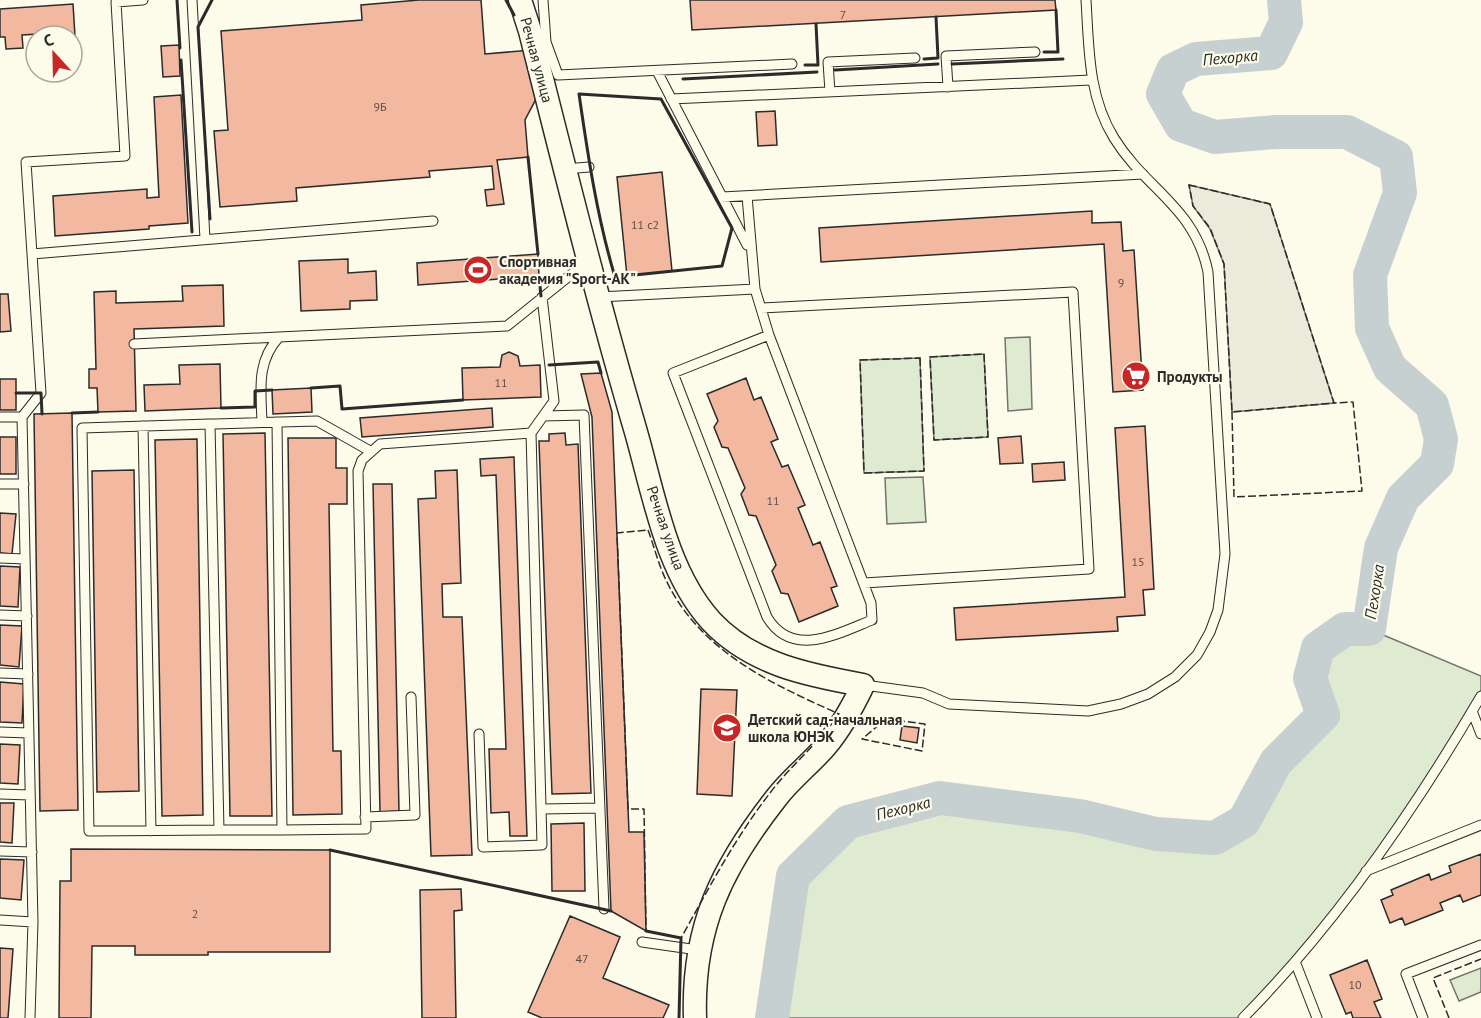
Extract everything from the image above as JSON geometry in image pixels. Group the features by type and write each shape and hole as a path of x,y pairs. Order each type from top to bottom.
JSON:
{"street":[{"name":"Речная улица","path":"520,0 596,297 666,538 676,562 698,604 731,639 754,654 781,667 863,685"},
{"path":"694,1018 698,950 706,917 721,884 754,822 826,746 843,723 863,685"}],"lane":[{"path":"30,1018 33,922 22,417 41,393 26,162 126,156 117,2 143,0"},
{"path":"192,0 205,239"},
{"path":"543,0 546,42 558,75 792,64"},
{"path":"863,685 923,693 949,704 1088,711 1121,704 1148,693 1175,677 1197,655 1210,632 1223,582 1225,554 1208,272 1197,235 1185,218 1143,174 1115,140 1105,121 1091,80 1086,0"},
{"path":"948,87 946,56 1035,52"},
{"path":"830,92 828,62 915,58"},
{"path":"657,71 750,249"},
{"path":"671,99 1091,80"},
{"path":"565,169 589,167"},
{"path":"722,197 1143,174"},
{"path":"747,196 755,289 769,335 871,603 872,620 821,641 784,636 773,627 674,373 769,335"},
{"path":"32,254 433,221"},
{"path":"134,344 507,326 588,261"},
{"path":"596,297 755,289"},
{"path":"761,308 1073,292 1089,569 864,583"},
{"path":"479,734 483,847 542,845 531,433 554,401 542,297"},
{"path":"262,423 261,368 268,349 279,337"},
{"path":"543,416 584,415 604,909"},
{"path":"0,417 22,417"},
{"path":"370,451 317,421 82,428 89,831 366,829 358,471 370,451 380,444 531,433"},
{"path":"277,422 282,830"},
{"path":"210,424 219,830"},
{"path":"143,426 151,831"},
{"path":"0,484 24,484"},
{"path":"0,558 25,559"},
{"path":"0,615 27,616"},
{"path":"0,673 28,674"},
{"path":"1243,1018 1296,963 1365,871 1445,757 1481,696"},
{"path":"366,817 415,815 411,697"},
{"path":"1472,711 1481,734"},
{"path":"0,732 29,733"},
{"path":"0,794 30,795"},
{"path":"542,809 600,808"},
{"path":"1365,871 1481,825"},
{"path":"0,851 32,852"},
{"path":"0,920 33,922"},
{"path":"642,942 698,950"},
{"path":"1423,1018 1406,974 1481,945"},
{"path":"1296,963 1317,1018"}],"green space":[{"path":"1030,337 1032,409 1008,411 1005,338"},
{"path":"984,354 988,437 934,440 930,357"},
{"path":"920,358 924,471 864,473 860,360"},
{"path":"923,477 926,522 887,524 885,478"},
{"path":"1345,629 1369,629 1481,676 1481,696 1355,885 1243,1018 772,1018 793,876 848,822 940,798 1080,816 1156,834 1215,838 1244,821 1276,762 1323,715 1310,678 1318,648"},
{"path":"1481,968 1481,992 1459,1001 1450,980"}],"shaded area":[{"path":"1189,185 1270,204 1334,403 1232,412 1224,264 1210,229 1193,206"}],"building":[{"path":"419,0 481,0 485,54 532,50 536,99 525,120 528,157 497,160 504,204 487,206 485,190 494,189 492,166 429,171 430,177 296,188 297,201 220,207 214,131 228,130 221,31 362,20 361,5"},
{"path":"690,0 1055,0 1056,10 692,30"},
{"path":"73,4 74,24 24,24 23,48 6,49 5,37 0,37 0,9"},
{"path":"179,45 180,76 163,77 161,46"},
{"path":"181,95 188,223 149,226 149,229 55,236 53,196 147,189 147,198 159,197 154,97"},
{"path":"775,111 777,145 758,146 756,112"},
{"path":"662,172 672,271 627,276 617,177"},
{"path":"1092,211 1092,223 1121,222 1123,251 1134,250 1143,390 1113,392 1104,244 821,262 819,228"},
{"name":"Спортивная академия \"Sport-AK\"","path":"538,254 539,276 418,285 417,263"},
{"path":"348,259 348,273 376,271 377,300 350,301 350,309 301,311 299,261"},
{"path":"223,285 224,326 134,329 136,411 98,412 97,388 89,388 89,369 96,369 94,292 116,291 116,303 183,301 182,286"},
{"path":"0,294 8,294 11,331 0,332"},
{"path":"509,352 518,356 520,366 540,365 541,397 463,400 462,368 500,367 502,355"},
{"path":"220,364 221,408 145,411 144,385 180,384 179,365"},
{"path":"601,373 612,412 629,832 644,832 646,931 611,911 592,417 581,374"},
{"path":"746,378 754,400 761,397 778,439 771,442 782,467 788,465 805,505 798,508 813,545 820,542 837,586 831,588 838,606 799,622 788,594 781,593 772,571 776,565 756,516 749,515 741,494 745,488 728,448 722,447 714,427 718,421 707,394"},
{"path":"0,379 16,379 16,410 0,410"},
{"path":"311,388 312,412 273,414 272,390"},
{"path":"492,408 493,427 362,437 360,418"},
{"path":"72,413 78,810 40,811 34,414"},
{"path":"1145,426 1154,589 1143,590 1145,615 1117,617 1118,631 956,640 954,608 1125,597 1115,428"},
{"path":"265,433 272,816 230,816 223,434"},
{"path":"565,433 566,445 578,444 591,793 552,794 539,441 549,441 549,434"},
{"path":"1021,436 1023,463 1000,464 998,438"},
{"path":"0,437 16,437 16,474 0,474"},
{"path":"288,438 336,438 336,468 347,468 347,504 329,504 333,751 341,751 342,814 293,815"},
{"path":"197,439 203,815 162,816 155,440"},
{"path":"514,457 527,836 510,836 509,812 491,813 489,749 506,749 496,475 481,476 480,459"},
{"path":"1064,462 1065,480 1033,482 1032,464"},
{"path":"134,470 139,791 97,792 92,471"},
{"path":"457,470 461,583 442,584 443,617 462,617 472,855 431,856 418,499 436,498 435,471"},
{"path":"373,484 392,484 399,811 380,812"},
{"path":"0,513 16,514 12,554 0,553"},
{"path":"0,566 20,567 18,607 0,606"},
{"path":"0,625 22,626 19,667 0,665"},
{"path":"0,682 24,684 22,723 0,722"},
{"path":"701,689 737,690 732,796 697,794"},
{"path":"902,726 919,728 917,743 900,740"},
{"path":"0,744 20,745 18,784 0,783"},
{"path":"0,803 14,803 12,843 0,842"},
{"path":"584,823 585,891 552,891 551,824"},
{"path":"71,849 330,850 330,952 208,952 208,955 135,955 135,946 92,946 91,1018 59,1018 60,881 71,881"},
{"path":"1481,854 1481,895 1463,902 1460,895 1440,903 1443,910 1405,925 1402,918 1390,923 1381,900 1393,895 1391,890 1429,874 1431,880 1451,872 1449,866"},
{"path":"0,859 24,860 21,900 0,898"},
{"path":"461,889 462,910 454,911 456,1018 422,1018 420,890"},
{"path":"570,916 620,937 603,978 669,1005 663,1018 542,1018 528,1012"},
{"path":"0,948 13,949 8,1018 0,1018"},
{"path":"1367,960 1382,999 1374,1002 1381,1018 1353,1018 1351,1012 1346,1014 1330,975"}],"waterway":[{"name":"Пехорка","path":"772,1018 793,876 848,822 940,798 1080,816 1156,834 1215,838 1244,821 1276,762 1323,715 1310,678 1318,648 1345,629 1369,629 1381,548 1403,498 1437,464 1441,439 1432,405 1390,368 1372,328 1370,275 1400,193 1396,157 1347,132 1275,132 1215,137 1181,125 1163,94 1173,70 1196,59 1271,53 1286,22 1284,0"}],"fence":[{"path":"1189,185 1270,204 1334,403 1232,412 1224,264 1210,228 1193,206 1189,185"},
{"path":"984,354 988,437 934,440 930,357 984,354"},
{"path":"920,358 924,471 864,473 860,360 920,358"},
{"path":"1232,412 1234,497 1362,491 1353,402 1334,403"},
{"path":"648,530 665,578 679,604 697,626 717,645 763,677 839,714 757,810 681,938 646,931 644,809 628,809 617,533 648,530"},
{"path":"886,719 925,724 922,751 862,739 886,719"},
{"path":"1449,1018 1433,978 1481,959"}],"wall":[{"path":"177,0 180,48"},
{"path":"210,219 198,27 212,0"},
{"path":"506,0 514,15"},
{"path":"1044,52 1058,52 1056,10"},
{"path":"924,59 938,58 936,17"},
{"path":"805,65 818,65 816,24"},
{"path":"952,64 1063,59"},
{"path":"181,60 192,232"},
{"path":"835,70 938,64"},
{"path":"683,79 817,72"},
{"path":"579,94 661,99 732,228 722,266 615,277 598,209 579,94"},
{"path":"528,157 538,254"},
{"path":"539,276 541,296"},
{"path":"549,365 598,362 601,373"},
{"path":"311,388 340,386 342,409 463,400"},
{"path":"221,408 255,407 255,391 272,390"},
{"path":"16,393 41,393 42,414"},
{"path":"72,413 98,412"},
{"path":"330,850 611,911"},
{"path":"646,931 681,938 679,1018"}],"place":[{"name":"Спортивная академия \"Sport-AK\"","path":"478,270"},
{"name":"Продукты","path":"1136,376"},
{"name":"Детский сад-начальная школа ЮНЭК","path":"727,728"}]}
